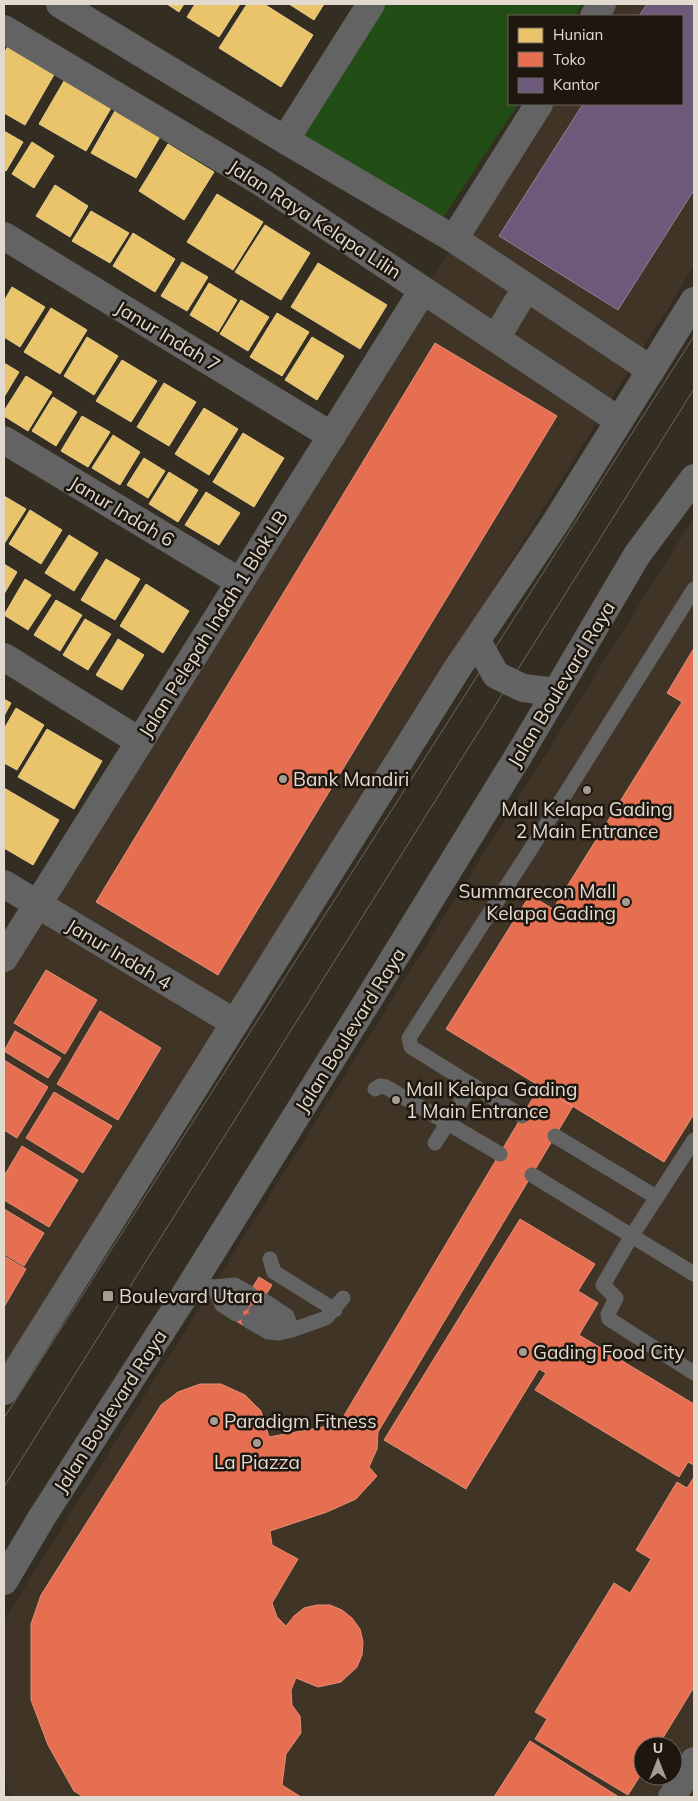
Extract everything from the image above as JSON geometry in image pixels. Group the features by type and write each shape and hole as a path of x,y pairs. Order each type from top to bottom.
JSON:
{"main road":[{"path":"5,1385 457,669 556,522 694,301"},
{"name":"Jalan Boulevard Raya","path":"4,1581 42,1517 186,1293 536,725 637,555 694,478"},
{"path":"457,669 482,650 515,611 556,547 558,537 556,522"},
{"path":"536,725 548,691 614,574 623,562 637,555"},
{"path":"482,650 496,675 523,688 548,691"}],"street":[{"path":"60,4 285,140 454,239 651,370"},
{"path":"285,140 371,4"},
{"path":"595,15 602,4"},
{"name":"Jalan Raya Kelapa Lilin","path":"4,29 262,182 618,420"},
{"path":"454,239 538,105"},
{"name":"Janur Indah 7","path":"4,236 332,436"},
{"path":"496,338 526,288"},
{"name":"Jalan Pelepah Indah 1 Blok LB","path":"4,958 423,290"},
{"name":"Janur Indah 6","path":"4,440 240,582"},
{"path":"4,657 140,741"},
{"name":"Janur Indah 4","path":"4,884 234,1023"},
{"path":"672,1797 694,1761"}],"lane":[{"path":"522,1116 411,1047 408,1038 532,847 694,589"},
{"path":"375,1089 380,1086 386,1086 500,1154"},
{"path":"434,1142 471,1086"},
{"path":"555,1136 656,1197"},
{"path":"694,1140 656,1197 604,1282 604,1288 616,1298 608,1317 694,1373"},
{"path":"532,1175 694,1274"},
{"path":"270,1260 274,1272 339,1304 326,1318 292,1330 279,1333 268,1332 256,1311 288,1316 292,1330"},
{"path":"186,1293 202,1284 214,1287 242,1303"}],"shaded area":[{"path":"603,4 694,4 694,266 4,1377 4,962 540,105 683,105 683,15 596,15"},
{"path":"694,517 694,1797 13,1797 9,1795 4,1765 4,1620"}],"green space":[{"path":"376,4 583,4 576,15 508,15 508,105 517,105 439,224 290,136"}],"building: Hunian":[{"path":"167,4 184,4 179,12"},
{"path":"195,4 240,4 219,37 187,17"},
{"path":"247,4 264,4 313,35 281,87 219,48"},
{"path":"289,4 324,4 314,20"},
{"path":"8,46 55,73 25,125 4,113 4,53"},
{"path":"64,81 111,108 86,151 39,124"},
{"path":"116,109 161,135 136,178 91,153"},
{"path":"4,131 23,142 6,171 4,170"},
{"path":"32,142 54,156 34,188 12,174"},
{"path":"168,144 214,172 184,220 139,191"},
{"path":"55,185 88,206 70,237 36,216"},
{"path":"217,194 263,222 233,270 187,242"},
{"path":"91,211 129,233 110,263 72,241"},
{"path":"265,225 310,253 281,300 235,272"},
{"path":"133,233 175,259 155,292 113,266"},
{"path":"182,262 208,277 187,311 161,296"},
{"path":"318,263 387,305 360,349 291,307"},
{"path":"209,283 237,300 218,332 190,315"},
{"path":"12,287 45,307 20,347 4,337 4,301"},
{"path":"241,300 269,317 248,351 220,334"},
{"path":"51,308 87,330 60,374 24,352"},
{"path":"277,313 309,332 282,376 250,357"},
{"path":"87,337 118,356 94,395 64,376"},
{"path":"312,337 344,356 317,400 285,380"},
{"path":"122,360 157,381 131,422 96,401"},
{"path":"4,363 19,372 4,397"},
{"path":"26,376 52,392 28,431 4,416 4,411"},
{"path":"164,383 196,402 169,446 137,427"},
{"path":"53,397 77,412 56,446 32,431"},
{"path":"204,408 238,429 209,475 175,454"},
{"path":"82,416 110,432 88,467 61,451"},
{"path":"243,433 284,458 254,507 213,482"},
{"path":"113,435 140,452 120,485 92,468"},
{"path":"144,458 165,471 148,498 127,485"},
{"path":"169,472 198,490 178,522 149,504"},
{"path":"206,492 240,513 219,545 185,525"},
{"path":"4,496 26,509 4,544"},
{"path":"30,510 62,530 41,564 9,544"},
{"path":"69,535 98,553 74,591 45,573"},
{"path":"106,559 140,579 115,620 81,600"},
{"path":"4,564 17,572 4,594"},
{"path":"25,579 51,595 28,630 4,615"},
{"path":"146,584 189,611 163,653 120,626"},
{"path":"56,600 82,615 60,651 34,635"},
{"path":"85,619 111,634 88,670 63,655"},
{"path":"118,639 144,655 122,690 96,675"},
{"path":"4,699 11,703 4,716"},
{"path":"16,708 44,725 17,770 4,763 4,729"},
{"path":"47,729 102,761 74,809 18,777"},
{"path":"4,788 59,820 33,865 4,848"}],"building: Toko":[{"path":"435,343 557,416 218,975 96,902"},
{"name":"Summarecon Mall Kelapa Gading","path":"694,648 694,1114 664,1162 446,1029 530,895 553,909 682,702 667,693"},
{"path":"46,970 97,1000 65,1054 14,1023"},
{"path":"100,1011 161,1048 118,1120 57,1084"},
{"path":"15,1031 61,1058 48,1078 4,1051"},
{"path":"4,1060 48,1087 17,1138 4,1130"},
{"name":"La Piazza","path":"540,1086 573,1106 378,1432 377,1449 369,1467 377,1476 356,1499 327,1512 270,1531 272,1545 298,1559 272,1603 277,1617 286,1626 304,1608 330,1605 342,1610 352,1618 360,1629 363,1642 362,1655 357,1667 341,1682 318,1687 296,1678 291,1690 292,1705 300,1716 301,1733 286,1754 282,1785 301,1797 84,1797 74,1791 48,1745 31,1700 31,1624 41,1595 161,1405 178,1392 200,1384 221,1384 245,1395 261,1411 269,1437 339,1424"},
{"path":"54,1092 112,1126 83,1173 26,1138"},
{"path":"22,1146 78,1180 49,1227 4,1200 4,1176"},
{"path":"4,1209 44,1233 24,1266 4,1254"},
{"name":"Gading Food City","path":"520,1219 595,1264 578,1291 598,1303 579,1335 694,1404 694,1465 688,1462 679,1477 535,1390 546,1373 539,1369 466,1489 384,1440"},
{"path":"4,1256 26,1269 4,1307"},
{"path":"259,1277 272,1285 246,1327 233,1319"},
{"path":"694,1477 694,1687 664,1736 633,1736 634,1786 628,1795 535,1739 547,1719 535,1712 614,1583 630,1593 651,1559 636,1550 677,1482 687,1488"},
{"path":"530,1741 619,1797 494,1797"}],"building: Kantor":[{"path":"647,4 694,4 694,190 618,310 499,236 582,105 683,105 683,15 640,15"}],"tram line":[{"path":"4,1418 694,336"},
{"path":"4,1487 694,389"}],"place":[{"name":"Bank Mandiri","path":"283,779"},
{"name":"Mall Kelapa Gading 2 Main Entrance","path":"587,790"},
{"name":"Summarecon Mall Kelapa Gading","path":"626,902"},
{"name":"Mall Kelapa Gading 1 Main Entrance","path":"396,1100"},
{"name":"Boulevard Utara","path":"108,1296"},
{"name":"Gading Food City","path":"523,1352"},
{"name":"Paradigm Fitness","path":"214,1421"},
{"name":"La Piazza","path":"257,1443"}]}
